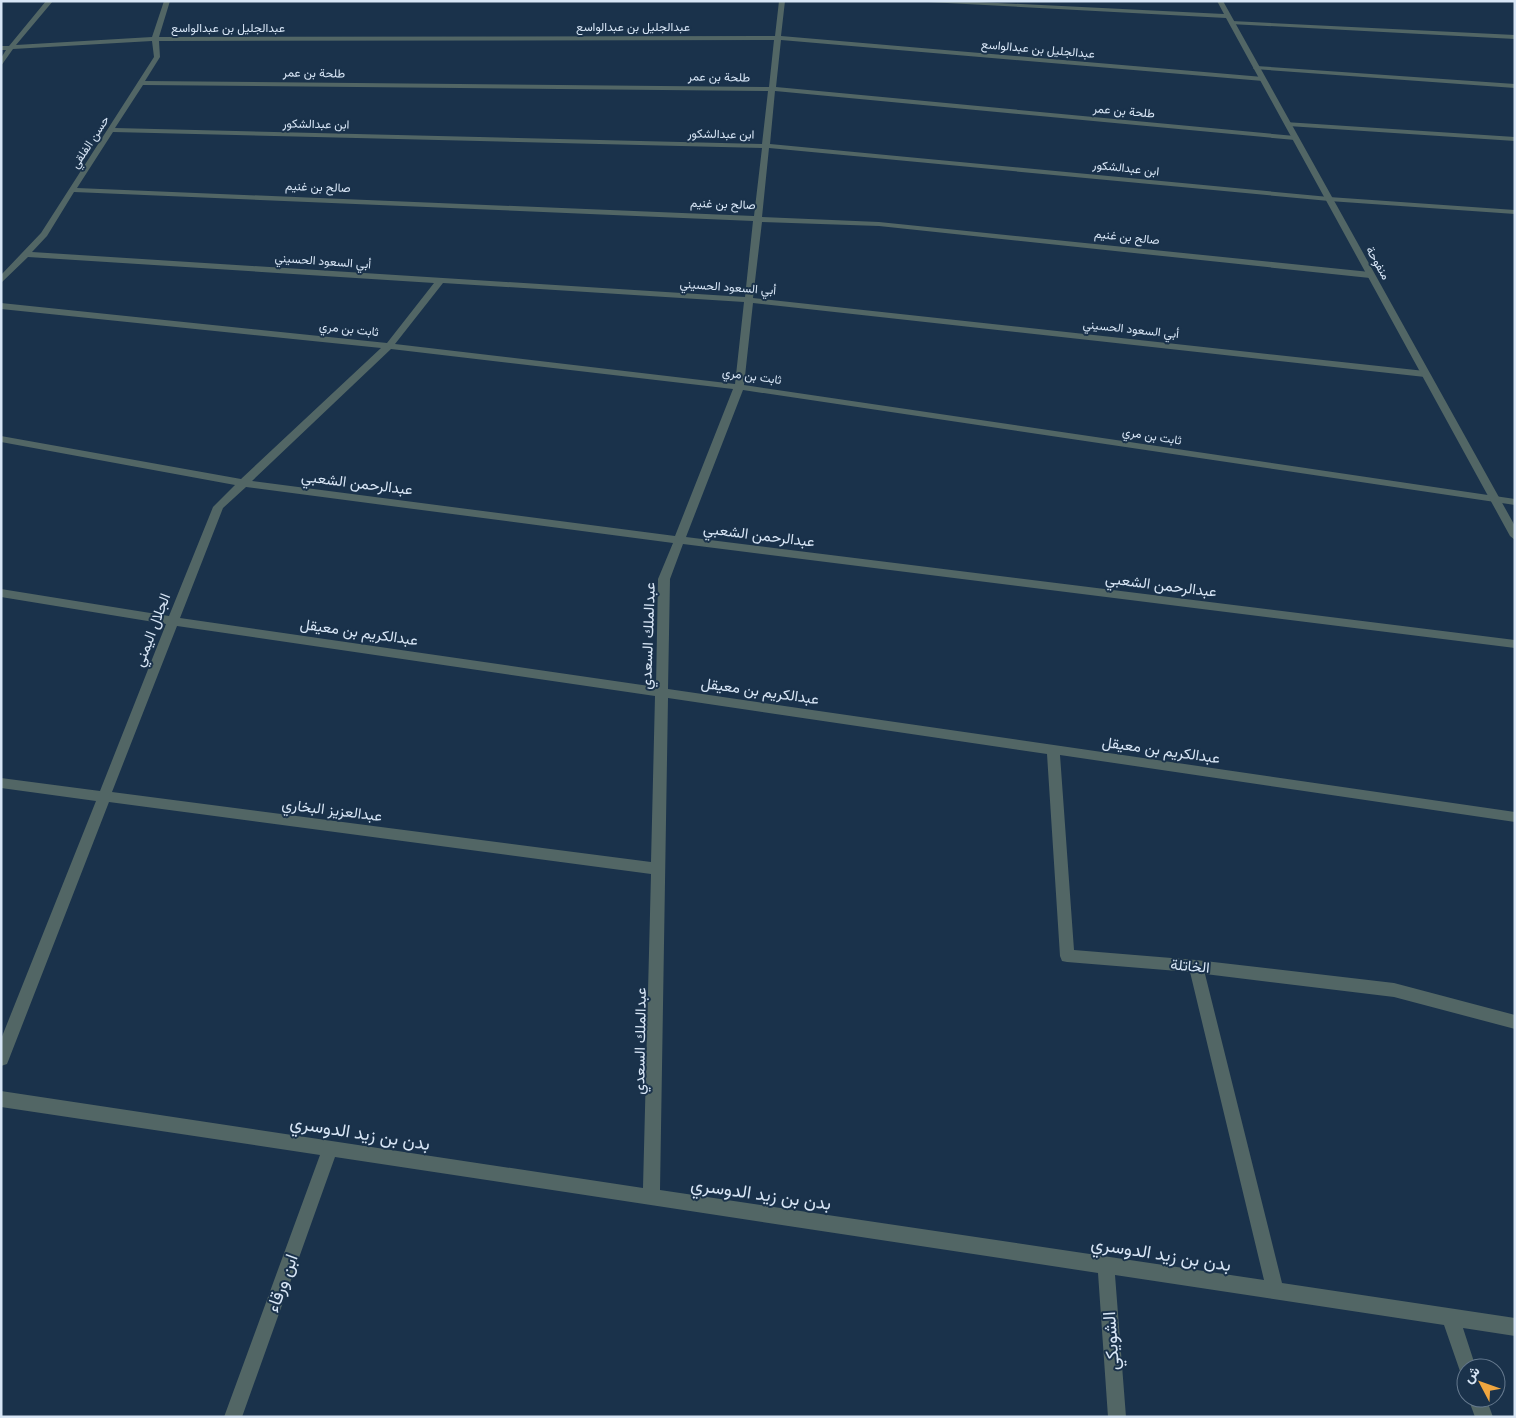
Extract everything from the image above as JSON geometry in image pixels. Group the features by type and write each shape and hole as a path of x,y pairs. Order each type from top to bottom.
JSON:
{"street":[{"path":"1,64 10,48 50,1"},
{"name":"حسن الفلقي","path":"1,280 44,234 157,57 155,39 167,1"},
{"name":"عبدالملك السعدي","path":"651,1198 664,579 739,387 774,89 782,1"},
{"path":"912,1 1515,37"},
{"name":"منفوحة","path":"1220,1 1515,536"},
{"name":"عبدالجليل بن عبدالواسع","path":"1,48 155,39 779,38 1263,79"},
{"path":"1256,68 1515,86"},
{"name":"طلحة بن عمر","path":"141,83 774,89 1295,138"},
{"path":"1288,124 1515,139"},
{"name":"ابن عبدالشكور","path":"111,130 767,146 1329,198 1515,212"},
{"name":"صالح بن غنيم","path":"72,190 879,224 1370,274"},
{"name":"أبي السعود الحسيني","path":"26,254 439,282 749,300 1424,374"},
{"name":"الجلال اليمني","path":"1,1059 218,507 389,346 439,282"},
{"name":"ثابت بن مري","path":"1,306 389,346 739,387 1515,502"},
{"name":"عبدالرحمن الشعبي","path":"1,439 243,483 679,540 1515,644"},
{"name":"عبدالكريم بن معيقل","path":"1,593 173,621 1515,818"},
{"name":"الخاتلة","path":"1053,750 1066,956 1196,966 1394,990 1515,1022"},
{"name":"عبدالعزيز البخاري","path":"1,783 658,869"},
{"path":"1196,966 1275,1291"},
{"name":"بدن بن زيد الدوسري","path":"1,1099 1515,1327"},
{"name":"ابن ورقاء","path":"233,1417 330,1149"},
{"name":"الشويكي","path":"1106,1265 1117,1417"},
{"path":"1450,1317 1464,1358"}]}
